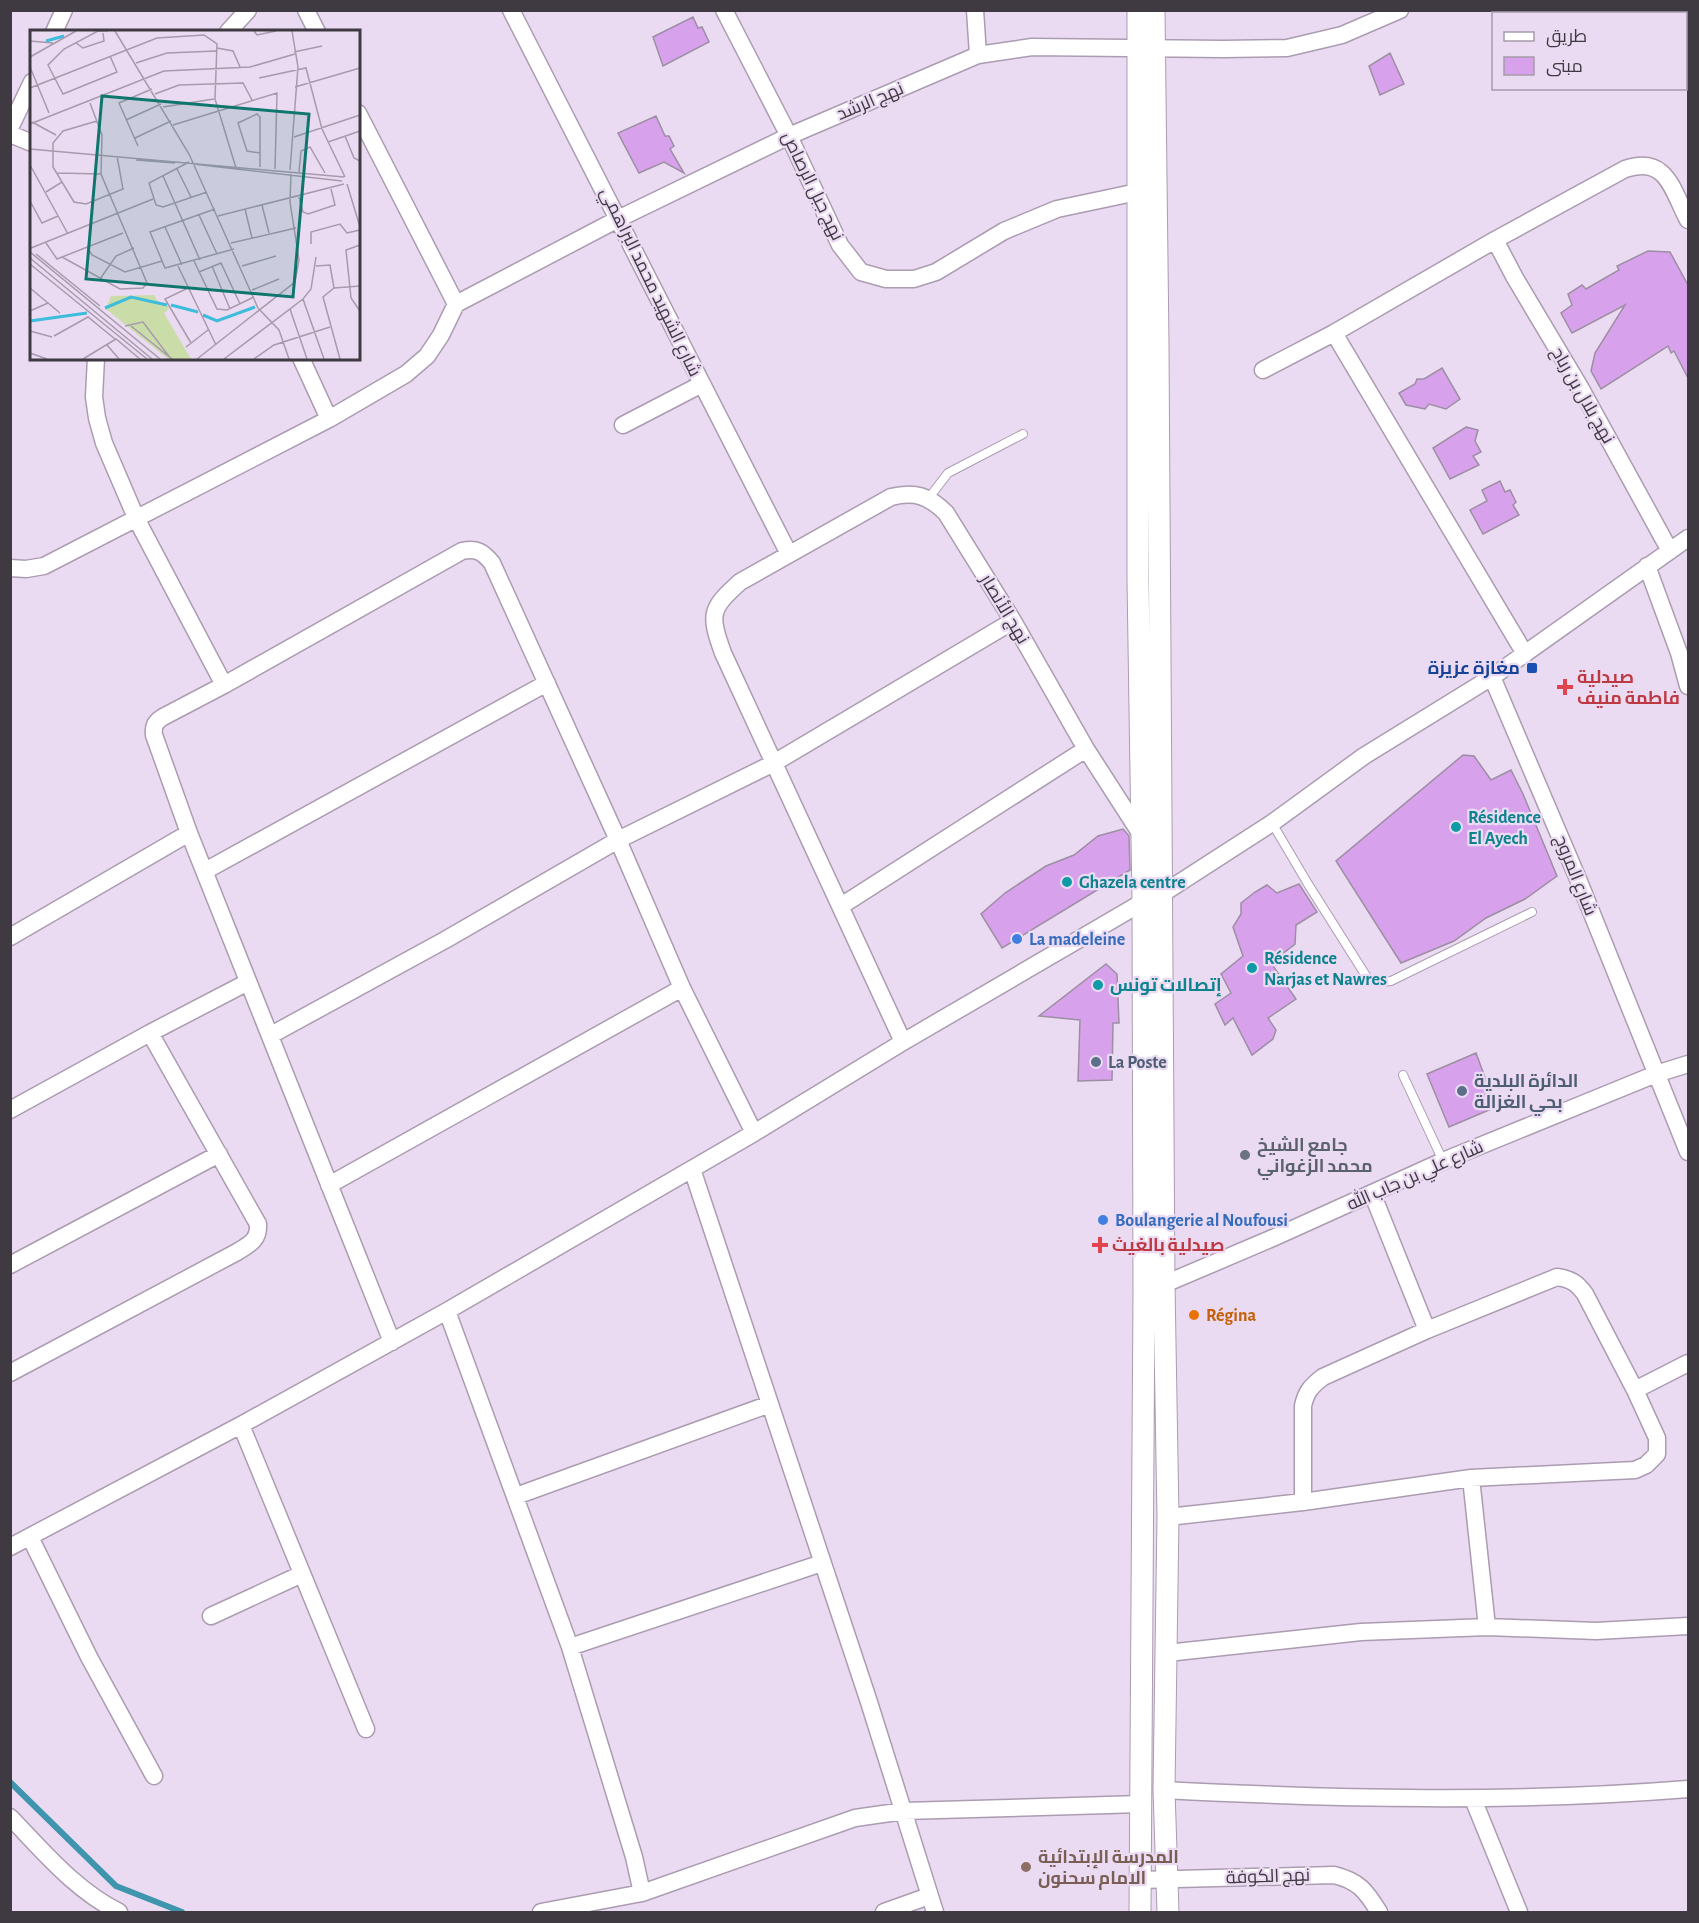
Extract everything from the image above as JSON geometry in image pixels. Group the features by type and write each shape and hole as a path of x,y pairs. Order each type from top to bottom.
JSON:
{"street":[{"path":"55,30 64,10"},
{"path":"230,30 248,10"},
{"path":"306,10 316,30"},
{"name":"شارع الشهيد محمد البراهمي","path":"511,10 620,218 789,554"},
{"name":"نهج جبل الرصاص","path":"724,10 789,135 840,245 861,272 886,279 914,279 936,272 1004,231 1057,209 1147,190"},
{"path":"975,10 978,55"},
{"path":"1138,10 1145,47 1147,190 1158,345 1161,853 1153,898"},
{"path":"1145,47 1154,10"},
{"name":"نهج الرشد","path":"456,304 620,218 789,135 978,55 1032,47 1287,48 1342,35 1400,10"},
{"path":"10,128 30,86"},
{"path":"10,568 26,569 44,566 136,520 329,419 406,374 427,356 456,304 360,117"},
{"path":"10,134 30,142"},
{"path":"1263,370 1334,333 1495,240 1625,169 1644,164 1653,166 1664,173 1689,220"},
{"path":"1140,1912 1154,1289 1153,898 1142,837 1138,580 1139,342 1147,190"},
{"name":"نهج بلال بن رباح","path":"1495,240 1580,387 1670,551"},
{"path":"1334,333 1525,654"},
{"path":"96,360 94,397 104,443 136,520 224,685"},
{"path":"301,360 329,419"},
{"path":"623,425 702,384"},
{"path":"903,1042 723,653 717,636 715,608 720,600 740,582 891,497 906,493 928,499"},
{"name":"نهج الأنصار","path":"928,499 935,502 946,513 1013,621 1086,749 1142,837 1161,853"},
{"path":"10,1547 241,1425 447,1311 754,1133 903,1042 1153,898 1272,823 1364,756 1492,677 1689,538"},
{"path":"392,1342 189,832 154,735 153,727 163,717 462,551 473,549 483,552 492,563 547,683 682,988 754,1133"},
{"path":"1647,566 1689,686"},
{"path":"271,1035 446,940 618,840 774,763 1013,621"},
{"name":"شارع المروج","path":"1492,677 1578,879 1689,1152"},
{"path":"205,871 547,683"},
{"path":"841,906 1086,749"},
{"path":"10,937 189,832"},
{"path":"10,1110 248,982"},
{"path":"329,1185 682,988"},
{"path":"10,1373 252,1242 258,1234 258,1224 150,1033"},
{"name":"شارع علي بن جاب الله","path":"1154,1289 1443,1161 1656,1074 1689,1064"},
{"path":"10,1265 219,1154"},
{"path":"692,1169 904,1811 935,1912"},
{"path":"1372,1193 1427,1330"},
{"path":"1168,1517 1303,1502 1471,1478 1635,1470 1646,1465 1657,1454 1657,1438 1585,1294 1577,1283 1567,1278 1557,1277 1427,1330 1323,1377 1306,1392 1303,1406 1303,1502"},
{"path":"1154,1289 1168,1517 1164,1790 1168,1912"},
{"path":"447,1311 570,1647 634,1857 642,1893"},
{"path":"1635,1390 1689,1363"},
{"path":"516,1496 770,1404"},
{"path":"241,1425 366,1730"},
{"path":"1471,1478 1487,1627"},
{"path":"30,1537 89,1657 154,1776"},
{"path":"570,1647 822,1563"},
{"path":"211,1616 302,1574"},
{"path":"1167,1653 1360,1632 1487,1627 1596,1631 1689,1626"},
{"path":"1164,1790 1299,1796 1473,1799 1689,1789"},
{"path":"1473,1799 1519,1912"},
{"path":"541,1912 642,1893 855,1818 904,1811 1141,1804"},
{"path":"10,1817 78,1887 94,1899 119,1912"},
{"name":"نهج الكوفة","path":"1140,1880 1334,1875 1352,1879 1367,1893 1379,1912"},
{"path":"884,1912 929,1896"}],"lane":[{"path":"928,499 948,473 1023,434"},
{"path":"1272,823 1368,980 1391,981 1532,912"},
{"path":"1403,1075 1443,1161"}],"building":[{"path":"693,17 698,28 702,27 709,42 663,66 653,37"},
{"path":"1390,53 1404,84 1380,95 1369,66"},
{"path":"656,116 665,136 669,136 674,146 670,149 684,173 664,162 639,173 618,133"},
{"path":"1648,251 1670,252 1689,287 1689,380 1674,351 1671,353 1668,346 1601,389 1591,371 1595,353 1625,305 1572,333 1561,313 1572,305 1568,294 1582,285 1586,289 1619,270 1617,266"},
{"path":"1442,368 1460,399 1446,409 1429,404 1425,409 1406,405 1399,393 1415,384 1417,379 1424,379"},
{"path":"1466,427 1478,430 1475,441 1481,452 1473,456 1479,465 1450,479 1433,448"},
{"path":"1500,481 1505,492 1510,490 1516,502 1513,505 1519,515 1483,534 1470,510 1487,501 1482,490"},
{"name":"Résidence El Ayech","path":"1463,755 1474,756 1491,780 1511,770 1557,876 1525,899 1486,918 1454,941 1401,963 1336,861"},
{"name":"Ghazela centre","path":"1123,829 1129,836 1130,870 1002,948 981,914 1005,893 1046,866 1074,855 1098,836"},
{"name":"Résidence Narjas et Nawres","path":"1299,884 1317,912 1296,925 1295,944 1271,963 1296,999 1268,1018 1276,1030 1273,1039 1252,1055 1233,1018 1225,1025 1215,1004 1231,993 1221,974 1243,956 1233,927 1241,914 1241,903 1255,892 1267,885 1277,893"},
{"path":"1106,964 1117,974 1119,1023 1113,1023 1112,1080 1078,1081 1080,1020 1039,1016"},
{"name":"الدائرة البلدية بحي الغزالة","path":"1476,1053 1496,1107 1449,1127 1427,1074"}],"waterway":[{"path":"10,1782 116,1886 182,1912"}],"place":[{"name":"مغازة عزيزة","path":"1532,668"},
{"name":"صيدلية فاطمة منيف","path":"1565,687"},
{"name":"Résidence El Ayech","path":"1456,827"},
{"name":"Ghazela centre","path":"1067,882"},
{"name":"La madeleine","path":"1017,939"},
{"name":"Résidence Narjas et Nawres","path":"1252,968"},
{"name":"إتصالات تونس","path":"1098,985"},
{"name":"La Poste","path":"1096,1062"},
{"name":"الدائرة البلدية بحي الغزالة","path":"1462,1091"},
{"name":"جامع الشيخ محمد الزغواني","path":"1245,1155"},
{"name":"Boulangerie al Noufousi","path":"1103,1220"},
{"name":"صيدلية بالغيث","path":"1100,1245"},
{"name":"Régina","path":"1194,1315"},
{"name":"المدرسة الإبتدائية الامام سحنون","path":"1026,1867"}]}
